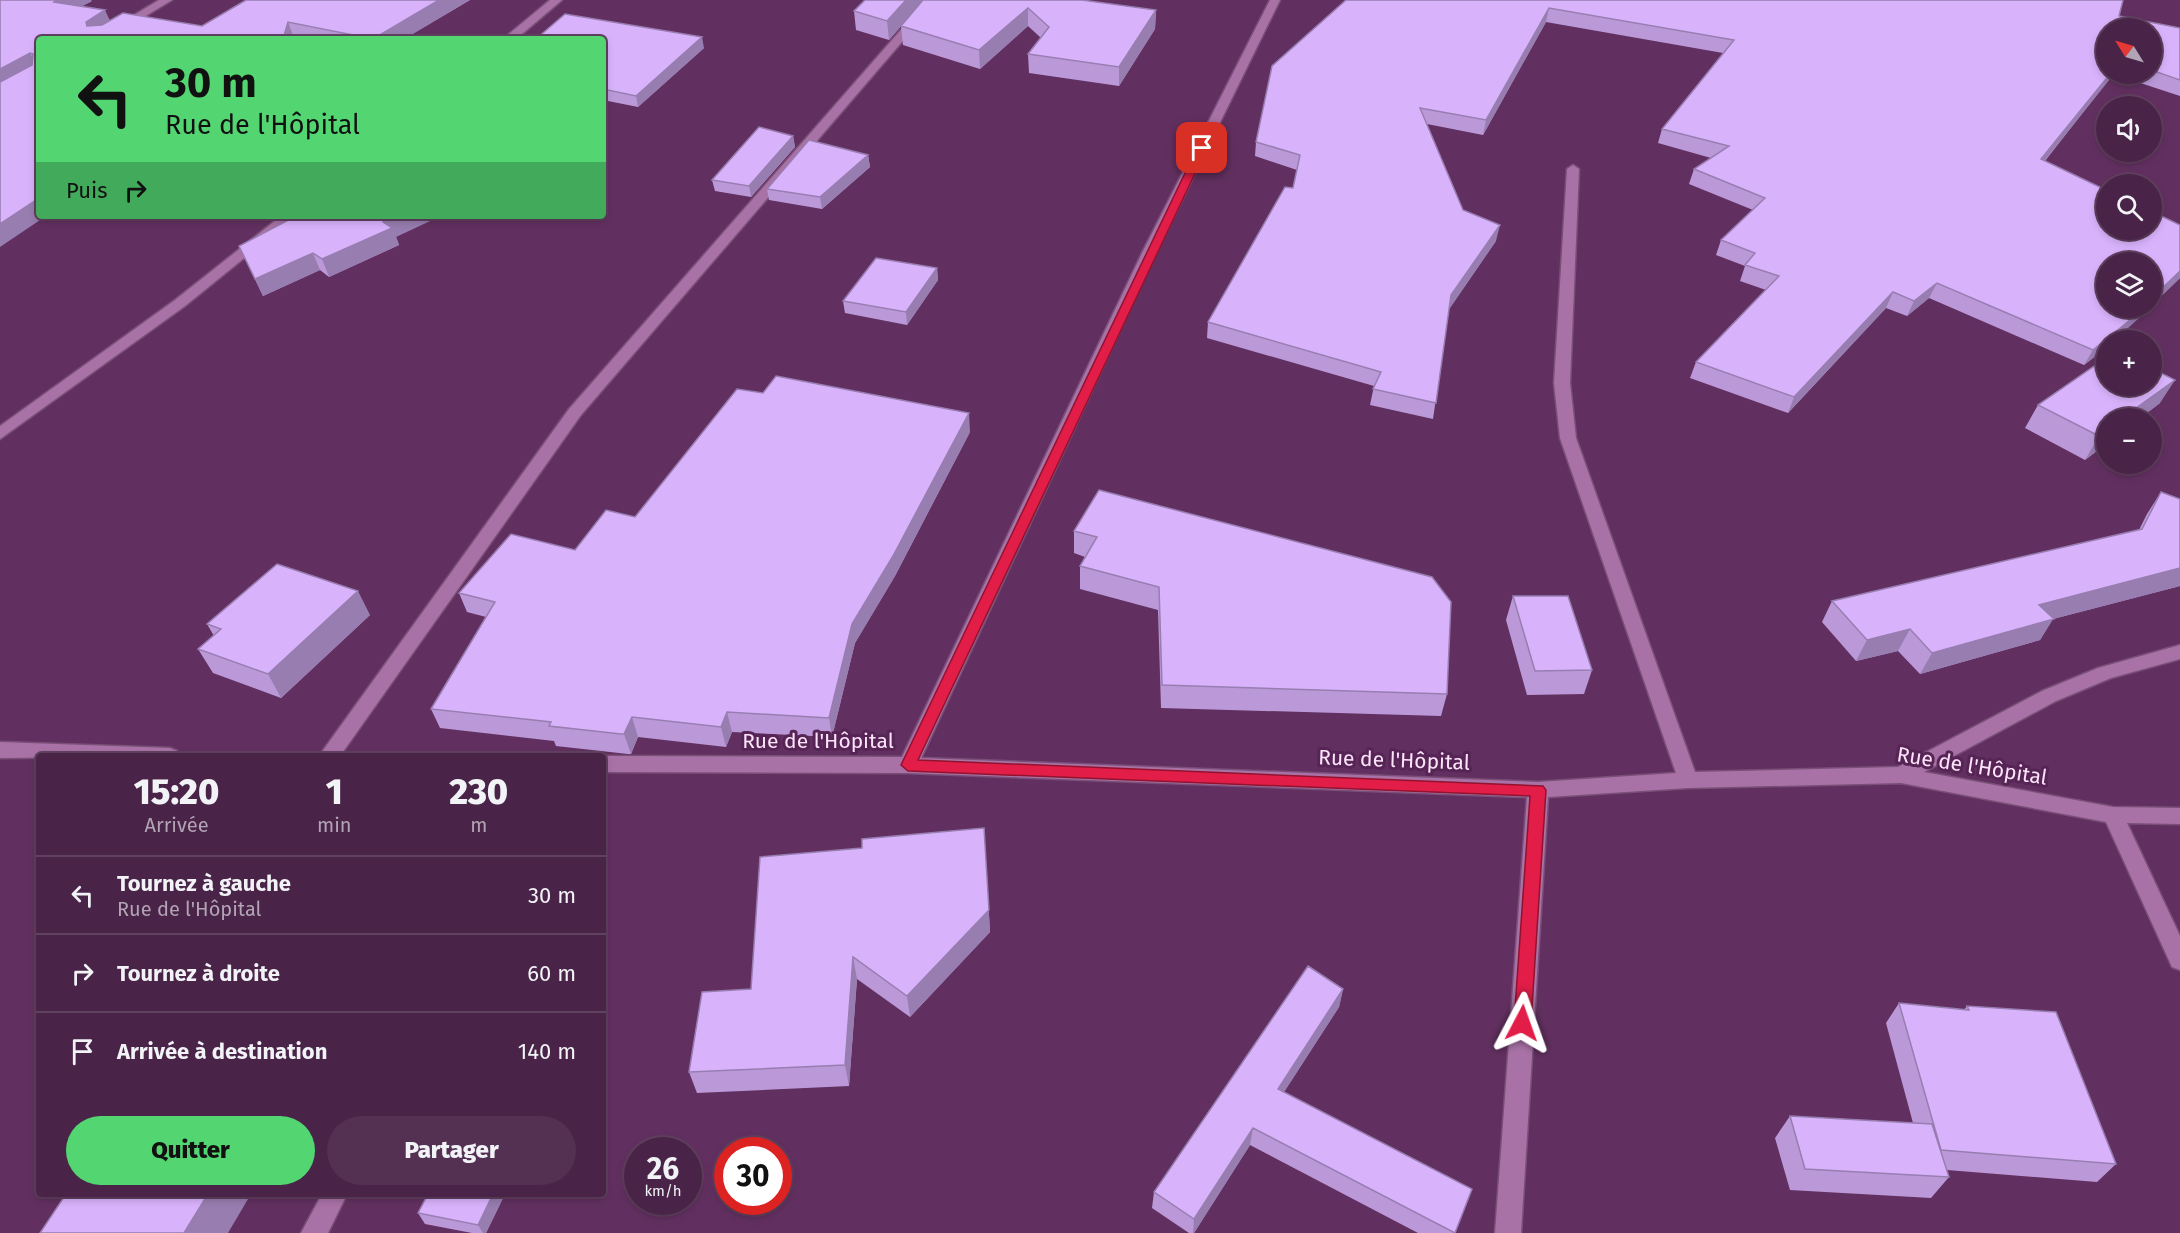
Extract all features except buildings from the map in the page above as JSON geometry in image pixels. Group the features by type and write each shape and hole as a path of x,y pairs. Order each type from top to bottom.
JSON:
{"street":[{"path":"105,36 167,0"},
{"path":"513,36 557,0"},
{"path":"331,753 574,412 933,0"},
{"path":"908,765 1149,254 1275,0"},
{"path":"1573,169 1562,383 1568,438 1688,780"},
{"path":"0,435 180,303 286,219"},
{"path":"1901,775 2049,696 2106,673 2180,652"},
{"path":"0,750 85,753"},
{"name":"Rue de l'Hôpital","path":"606,764 908,765 1538,790 1688,780 1901,775 2114,815 2180,816"},
{"path":"1508,1233 1538,790"},
{"path":"2114,815 2180,960"},
{"path":"314,1233 333,1197"}],"route":[{"path":"1202,148 1149,254 908,765 1538,790 1522,1023"}]}
